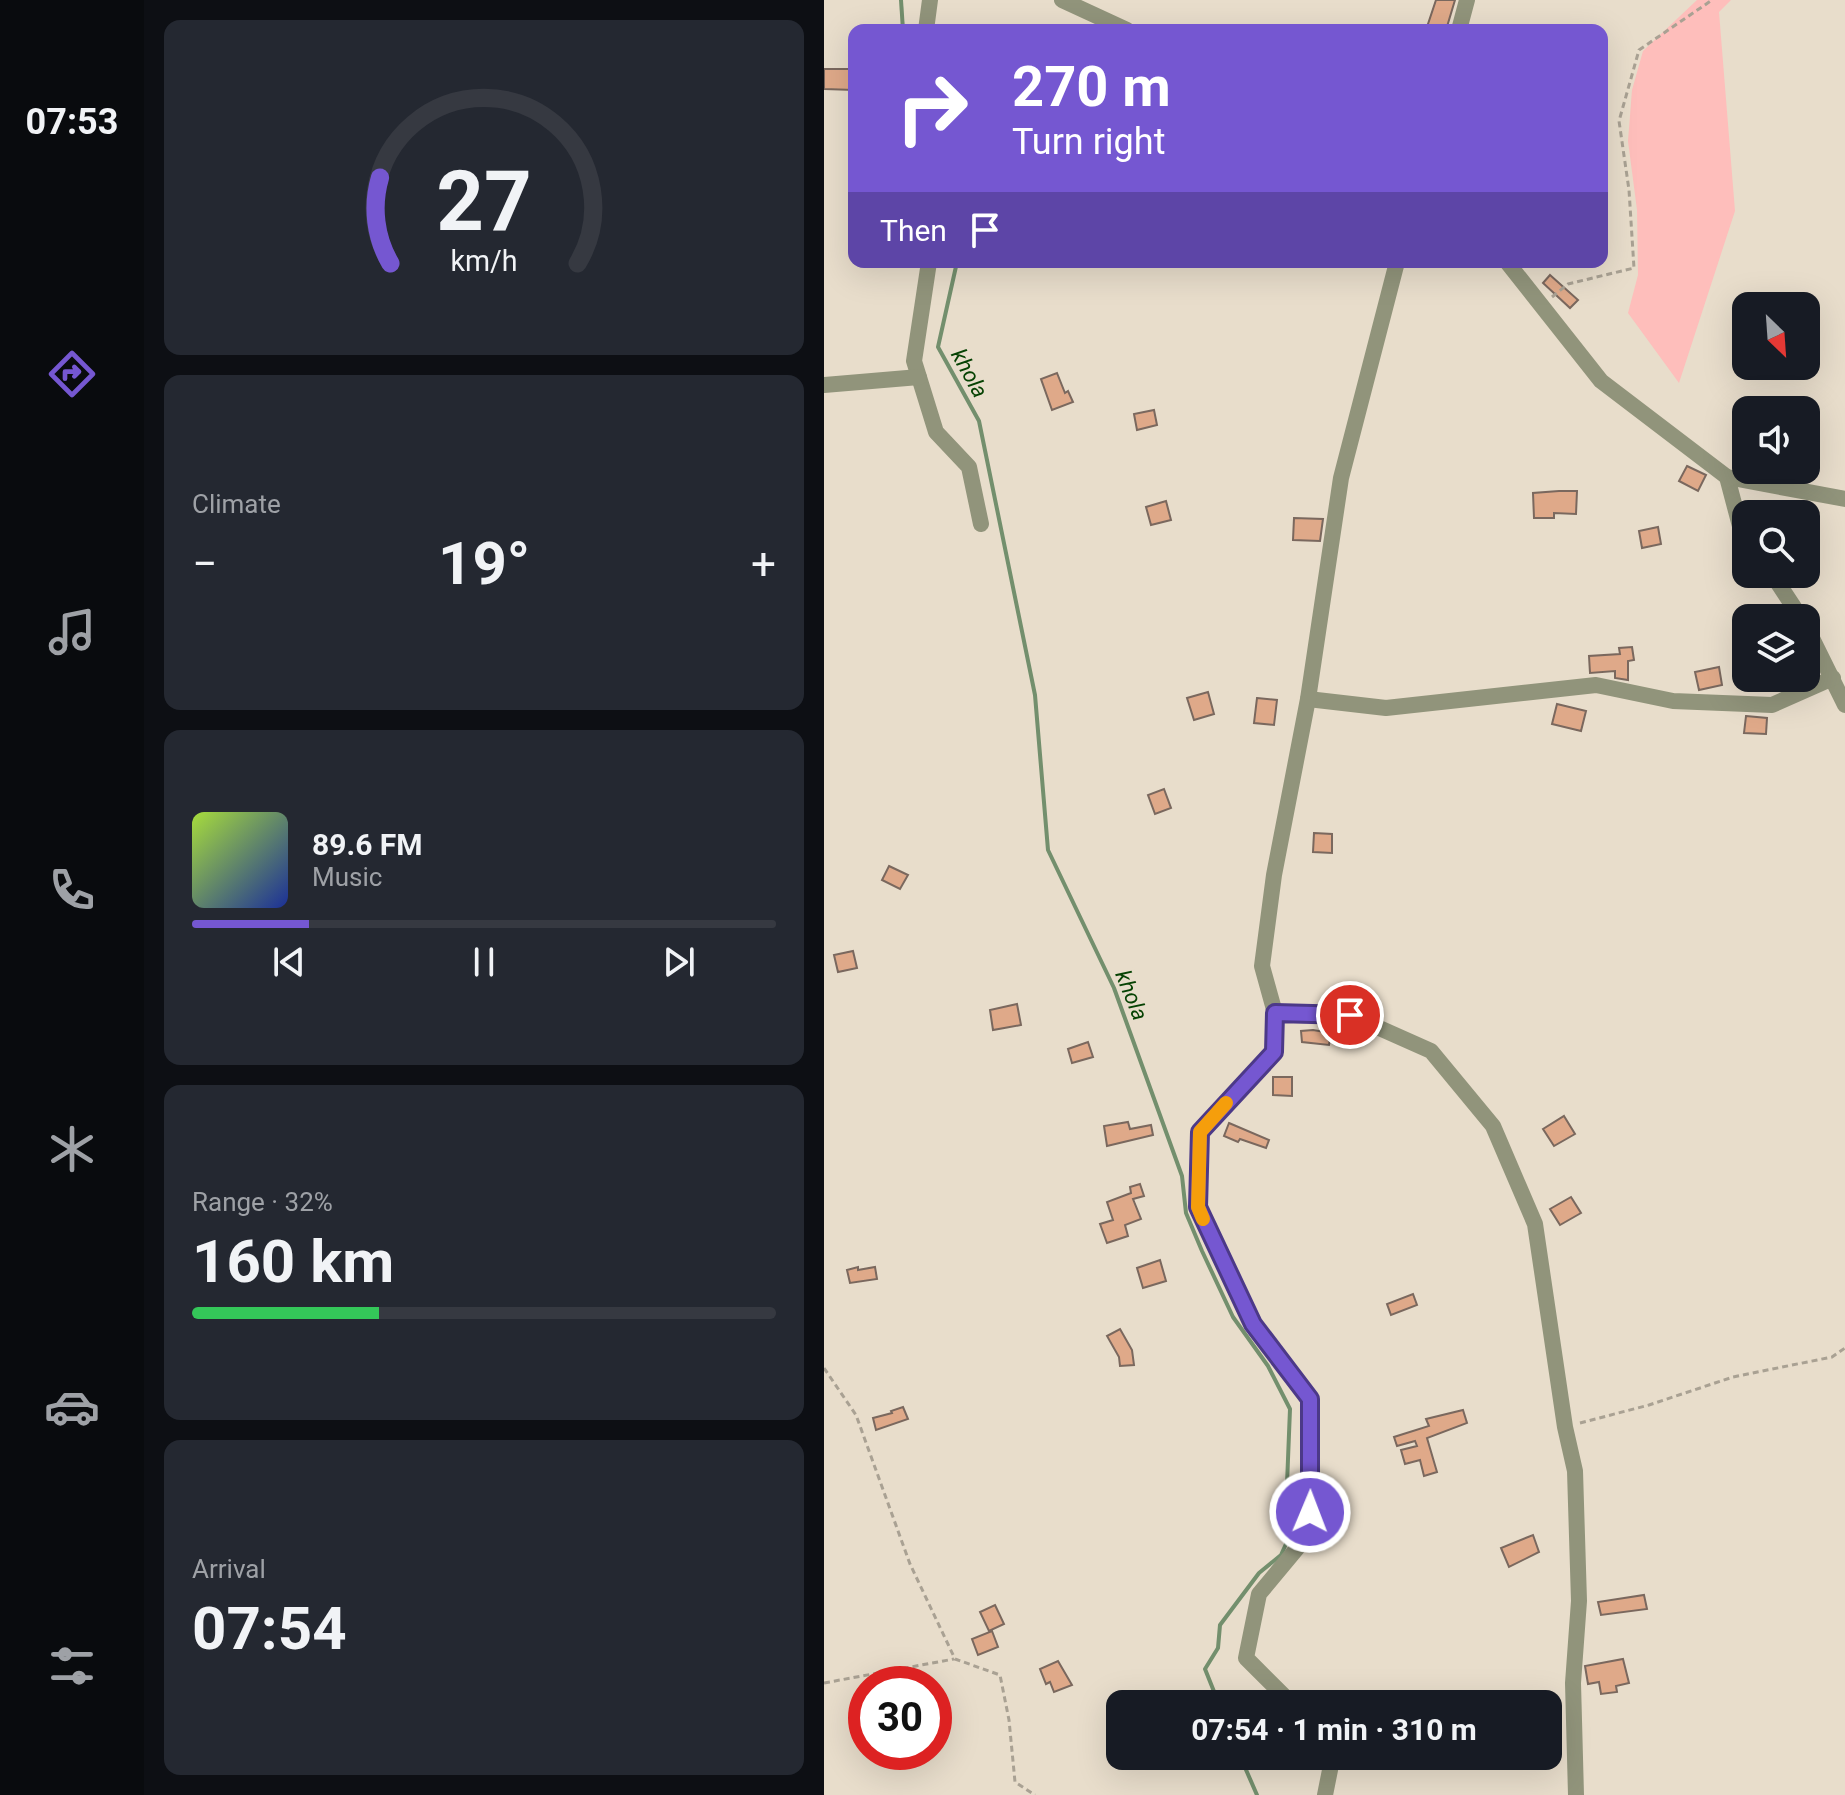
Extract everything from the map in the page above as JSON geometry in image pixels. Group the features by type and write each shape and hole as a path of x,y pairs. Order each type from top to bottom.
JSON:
{"street":[{"path":"927,24 930,0"},
{"path":"1062,0 1114,24"},
{"path":"1461,24 1467,0"},
{"path":"928,268 914,361 936,432 969,467 981,524"},
{"path":"1278,1690 1246,1658 1259,1594 1309,1534 1310,1399 1253,1324 1198,1207 1200,1132 1274,1052 1275,1013 1262,966 1274,875 1308,699 1341,478 1395,268"},
{"path":"1512,268 1601,381 1727,477 1845,499"},
{"path":"824,385 919,377"},
{"path":"1727,477 1733,500"},
{"path":"1820,653 1845,705"},
{"path":"1308,699 1386,708 1596,685 1673,701 1772,705 1833,678"},
{"path":"1275,1013 1350,1015 1431,1051 1493,1126 1535,1224 1565,1427 1575,1471 1579,1586 1573,1683 1576,1795"},
{"path":"1325,1795 1330,1770"}],"path":[{"path":"1542,306 1568,284 1634,268 1629,190 1619,121 1639,50 1712,0"},
{"path":"1565,1427 1649,1405 1733,1377 1832,1357 1845,1348"},
{"path":"824,1368 856,1415 910,1564 955,1659"},
{"path":"824,1683 955,1659 1000,1675 1009,1720 1015,1782 1035,1795"}],"shaded area":[{"path":"1697,0 1731,0 1719,12 1735,211 1679,383 1628,313 1638,275 1637,210 1628,141 1632,90 1643,51"}],"building":[{"path":"1436,0 1455,0 1448,24 1428,24"},
{"path":"824,69 848,69 848,90 824,89"},
{"path":"1550,275 1578,300 1570,308 1543,283"},
{"path":"1057,373 1065,393 1068,391 1073,402 1052,410 1041,379"},
{"path":"1154,410 1157,425 1137,430 1134,414"},
{"path":"1687,466 1706,475 1698,491 1679,481"},
{"path":"1577,491 1576,514 1554,513 1554,518 1534,518 1533,493"},
{"path":"1166,501 1171,520 1151,525 1146,507"},
{"path":"1294,518 1323,519 1320,541 1293,540"},
{"path":"1658,527 1661,544 1642,548 1639,531"},
{"path":"1632,647 1634,660 1628,661 1628,680 1615,678 1615,671 1590,673 1589,656 1620,654 1619,648"},
{"path":"1719,667 1722,685 1699,690 1695,672"},
{"path":"1208,692 1214,714 1194,720 1187,698"},
{"path":"1257,698 1277,700 1274,725 1254,723"},
{"path":"1557,704 1586,711 1581,731 1552,724"},
{"path":"1746,716 1767,718 1766,734 1744,733"},
{"path":"1164,789 1171,808 1155,814 1148,795"},
{"path":"1314,833 1332,834 1332,853 1313,852"},
{"path":"889,866 908,875 900,889 882,880"},
{"path":"853,951 857,968 838,972 834,955"},
{"path":"1017,1004 1021,1025 993,1030 990,1010"},
{"path":"1301,1031 1331,1033 1329,1045 1302,1042"},
{"path":"1088,1042 1093,1057 1072,1063 1068,1049"},
{"path":"1273,1077 1292,1077 1292,1096 1273,1095"},
{"path":"1564,1116 1575,1134 1554,1146 1543,1129"},
{"path":"1128,1122 1130,1129 1151,1125 1153,1135 1107,1146 1104,1126"},
{"path":"1229,1123 1269,1140 1266,1148 1224,1136"},
{"path":"1140,1184 1144,1196 1133,1199 1141,1219 1125,1225 1128,1236 1107,1243 1100,1224 1113,1220 1107,1202 1131,1193 1130,1187"},
{"path":"1571,1197 1581,1213 1560,1225 1550,1209"},
{"path":"1160,1260 1166,1281 1143,1288 1137,1268"},
{"path":"858,1267 858,1270 875,1267 877,1279 850,1283 847,1270"},
{"path":"1413,1294 1417,1305 1391,1315 1387,1304"},
{"path":"1120,1329 1132,1350 1134,1365 1120,1366 1119,1357 1107,1336"},
{"path":"903,1407 908,1419 876,1430 873,1418"},
{"path":"1463,1410 1467,1423 1427,1438 1437,1472 1424,1476 1420,1460 1405,1464 1401,1450 1417,1446 1415,1441 1397,1446 1394,1437 1429,1426 1426,1419"},
{"path":"1533,1535 1539,1552 1509,1567 1501,1548"},
{"path":"1644,1595 1647,1609 1601,1615 1598,1602"},
{"path":"995,1605 1004,1624 989,1631 980,1612"},
{"path":"992,1631 998,1647 978,1655 972,1639"},
{"path":"1623,1659 1629,1683 1616,1686 1617,1692 1601,1694 1599,1682 1588,1684 1585,1666"},
{"path":"1058,1661 1072,1685 1054,1692 1050,1682 1046,1684 1040,1669"}],"waterway":[{"name":"khola","path":"901,0 903,24"},
{"name":"khola","path":"956,268 938,347 979,421 1035,695 1048,850 1114,988 1182,1176 1186,1213 1202,1251 1233,1317 1268,1366 1290,1409 1287,1484 1292,1499 1291,1533 1281,1555 1259,1573 1220,1625 1218,1648 1205,1669 1213,1690"},
{"name":"khola","path":"1246,1770 1257,1795"}],"slow traffic":[{"path":"1203,1219 1198,1207 1200,1132 1226,1103"}],"route":[{"path":"1310,1512 1310,1399 1253,1324 1198,1207 1200,1132 1274,1052 1275,1013 1350,1015"}]}
